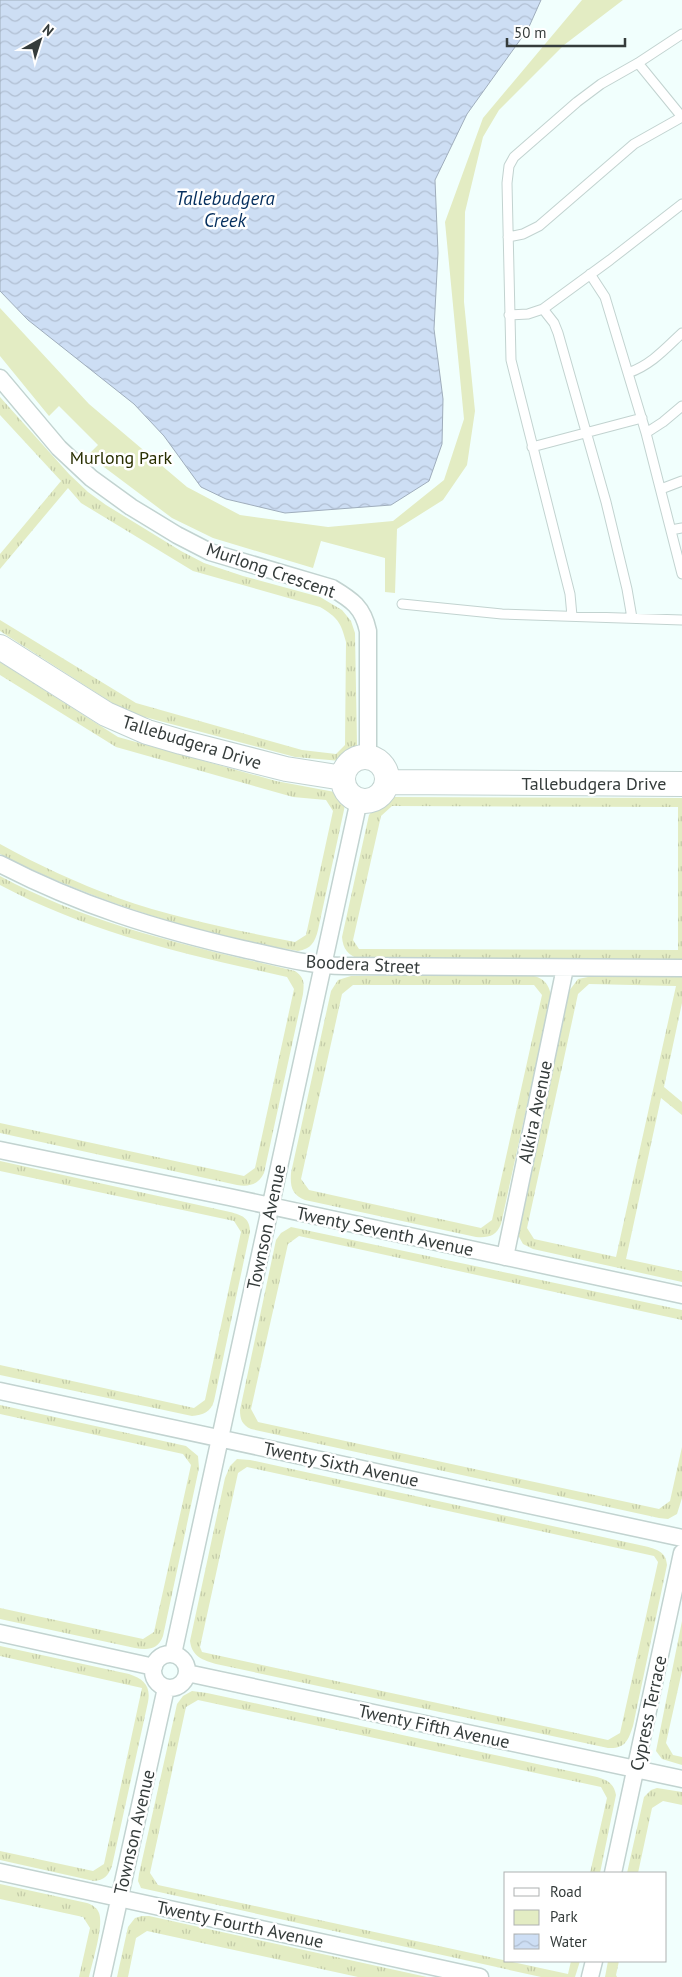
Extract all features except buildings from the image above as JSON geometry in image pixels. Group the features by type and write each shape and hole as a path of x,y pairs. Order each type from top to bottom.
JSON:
{"street":[{"name":"Murlong Crescent","path":"0,378 59,448 91,478 131,507 177,535 210,552 332,588 347,596 358,606 366,617 368,631 368,758"},
{"name":"Tallebudgera Drive","path":"0,647 124,724 286,769 343,778"},
{"path":"361,758 368,758 374,759 384,769 386,782 380,795 366,801 359,800 347,791 343,778 349,765 361,758"},
{"name":"Tallebudgera Drive","path":"386,782 682,784"},
{"name":"Townson Avenue","path":"173,1654 359,800"},
{"name":"Boodera Street","path":"0,864 60,893 152,926 322,965 682,968"},
{"name":"Alkira Avenue","path":"505,1257 565,968"},
{"name":"Twenty Seventh Avenue","path":"0,1150 271,1206 682,1295"},
{"name":"Twenty Sixth Avenue","path":"0,1391 682,1538"},
{"name":"Cypress Terrace","path":"613,1872 682,1553"},
{"path":"0,1633 154,1667"},
{"path":"173,1654 182,1659 187,1668 187,1673 182,1684 166,1688 154,1678 154,1667 155,1662 163,1656 173,1654"},
{"name":"Twenty Fifth Avenue","path":"187,1673 682,1779"},
{"name":"Townson Avenue","path":"102,1977 166,1688"},
{"name":"Twenty Fourth Avenue","path":"0,1872 480,1977"},
{"path":"590,1977 594,1962"}],"lane":[{"path":"572,616 570,594 511,360 507,183 511,161 589,92 682,34"},
{"path":"508,237 523,234 539,226 634,144 682,117 638,63"},
{"path":"509,315 528,314 543,309 682,204"},
{"path":"590,274 605,297 642,418 682,574"},
{"path":"543,309 554,323 558,333 587,432 628,589 632,618"},
{"path":"628,373 652,361 682,333"},
{"path":"646,433 682,406"},
{"path":"532,447 642,418"},
{"path":"661,489 682,481"},
{"path":"671,530 682,528"},
{"path":"402,604 502,614 682,620"}],"green space":[{"name":"Murlong Park","path":"582,0 623,0 564,45 499,110 483,137 465,212 464,302 475,411 467,465 443,500 397,529 395,593 385,592 385,558 321,541 313,568 213,538 172,518 88,455 98,445 59,406 49,416 0,356 0,308 89,404 187,487 240,515 328,527 393,521 444,480 464,419 445,222 483,118"},
{"path":"0,397 69,474 88,492 106,505 204,563 243,576 320,597 342,610 351,621 355,633 357,745 352,754 341,761 295,757 141,716 117,706 0,631 0,620 136,703 302,750 336,754 345,745 346,642 338,621 320,607 193,571 81,503 68,488 0,569 0,554 61,481 0,415"},
{"path":"0,662 118,737 276,781 340,793 345,804 344,810 318,930 312,944 306,949 298,951 259,944 183,925 108,901 35,871 0,854 0,844 58,873 118,898 183,918 295,942 306,935 333,811 326,800 293,797 116,747 0,675"},
{"path":"392,797 682,798 682,960 359,959 355,957 345,948 342,937 369,815 380,801","holes":["392,806 678,807 678,950 359,949 353,940 381,816"]},
{"path":"0,876 71,909 107,922 182,944 295,971 301,976 304,984 303,994 264,1173 256,1183 245,1186 237,1185 0,1133 0,1123 244,1176 255,1168 294,989 287,977 176,951 69,917 0,885"},
{"path":"531,975 547,984 551,996 501,1224 492,1235 476,1237 305,1200 297,1196 293,1190 291,1173 331,991 338,980 351,976","holes":["353,985 534,985 542,995 492,1220 481,1228 309,1190 301,1179 342,994"]},
{"path":"593,976 682,977 682,1003 664,1087 682,1102 682,1115 661,1098 626,1259 682,1271 682,1282 533,1249 523,1244 518,1235 569,991 578,979","holes":["589,984 676,986 616,1257 534,1239 527,1228 578,994"]},
{"path":"0,1161 230,1212 247,1220 250,1232 214,1401 209,1410 203,1414 192,1416 0,1375 0,1365 194,1408 205,1400 241,1232 234,1221 0,1171"},
{"path":"291,1227 682,1310 682,1320 299,1236 288,1244 251,1409 258,1422 659,1509 670,1501 682,1447 682,1498 677,1514 668,1519 659,1518 251,1429 245,1426 241,1419 240,1410 276,1240 281,1233"},
{"path":"0,1405 186,1446 198,1456 199,1468 163,1636 161,1641 152,1648 135,1648 0,1619 0,1608 143,1639 154,1632 191,1465 183,1454 0,1414"},
{"path":"237,1459 250,1460 660,1551 665,1557 667,1565 633,1726 625,1743 618,1747 608,1748 216,1664 199,1657 193,1651 190,1641 225,1478 230,1466","holes":["247,1467 654,1556 658,1562 620,1733 608,1740 202,1652 200,1647 238,1473"]},
{"path":"682,1621 682,1671 666,1743 673,1755 682,1757 682,1765 662,1759 656,1751"},
{"path":"0,1646 129,1674 139,1678 147,1687 148,1702 112,1866 107,1875 100,1880 94,1881 0,1860 0,1851 93,1871 104,1864 142,1688 0,1656"},
{"path":"192,1691 207,1693 597,1777 610,1783 616,1795 600,1872 590,1872 607,1798 601,1787 198,1700 186,1707 150,1873 158,1885 504,1960 504,1962 513,1962 568,1974 571,1962 580,1962 575,1977 541,1977 141,1888 138,1881 139,1874 177,1704 183,1696"},
{"path":"657,1788 682,1792 682,1805 663,1801 652,1808 638,1872 627,1872 644,1797 651,1790"},
{"path":"0,1884 87,1903 96,1908 99,1913 100,1927 89,1977 79,1977 90,1928 83,1917 0,1899"},
{"path":"142,1916 427,1977 358,1977 147,1931 136,1938 128,1977 117,1977 128,1927 135,1918"},
{"path":"608,1962 619,1962 617,1977 605,1977"}],"water":[{"name":"Tallebudgera Creek","path":"0,0 541,0 528,29 467,114 435,180 438,253 434,329 443,399 442,444 429,481 391,505 285,513 226,499 201,487 164,436 134,404 28,320 0,291"}]}
